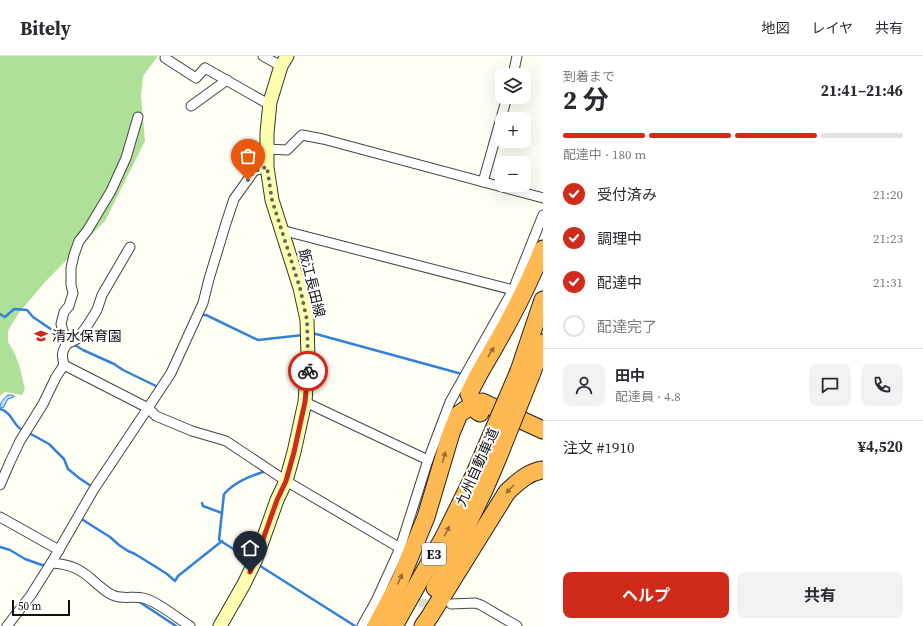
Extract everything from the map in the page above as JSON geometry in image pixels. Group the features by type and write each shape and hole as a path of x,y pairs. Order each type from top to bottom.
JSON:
{"highway":[{"path":"543,249 522,297 474,382 469,394 476,411 543,440"},
{"name":"九州自動車道","path":"525,373 543,300"},
{"name":"九州自動車道","path":"414,626 457,546 478,484 525,373 543,343"},
{"path":"376,626 399,583 426,517 451,433 459,414 482,402 543,430"},
{"path":"423,626 507,492 521,479 536,471 543,470"},
{"name":"九州自動車道","path":"394,626 444,537 478,484"}],"main road":[{"name":"飯江長田線","path":"220,626 244,584 256,559 277,500 286,481 305,402 308,359 307,320 300,288 272,200 267,167 267,133 270,105 284,61"}],"street":[{"path":"262,56 284,61"},
{"path":"514,68 516,56"},
{"path":"165,58 196,78 205,68 270,105"},
{"path":"191,106 227,80"},
{"path":"483,182 505,104"},
{"path":"68,344 61,324 64,312 69,306 73,293 71,274 74,255 79,241 87,231 111,192 126,158 138,117"},
{"path":"267,149 286,150 302,135 323,139 543,198"},
{"path":"8,626 31,595 94,489 171,373 203,303 234,199 254,171 267,167"},
{"path":"362,626 376,601 400,548 428,460 450,402 513,290 543,216"},
{"path":"281,230 513,290"},
{"path":"0,485 20,441 43,404 56,377 64,365 62,357 63,349 77,338 87,326 97,310 102,294 130,247"},
{"path":"64,365 148,408 156,416 192,431 226,441 286,481 400,548"},
{"path":"305,402 428,460"},
{"path":"0,517 59,550"},
{"path":"50,563 69,565 87,574 105,590 115,596 141,597 151,600 190,626"},
{"path":"376,601 388,601"},
{"path":"451,604 475,603 517,626"}],"green space":[{"path":"0,56 158,56 143,76 141,96 145,141 105,221 45,282 18,314 8,331 8,342 19,364 25,389 22,395 5,392 0,396"}],"water":[{"path":"8,395 12,395 14,397 8,399 3,408 0,407 2,400"}],"waterway":[{"path":"0,314 5,317 14,309 27,310 33,317 61,336"},
{"path":"200,315 206,315 258,340 303,335"},
{"path":"312,334 462,374 463,373"},
{"path":"73,344 158,387"},
{"path":"0,409 8,413 16,425 22,430"},
{"path":"29,433 49,444 64,459 68,469 79,478 91,486 92,485"},
{"path":"251,560 219,540 224,494 242,480 263,472"},
{"path":"202,503 203,506 222,513"},
{"path":"83,520 110,537 128,551 167,574 175,581 178,576 222,541"},
{"path":"0,547 10,550 25,559 42,565 47,565"},
{"path":"257,564 355,626"},
{"path":"138,601 176,626"}],"tunnel":[{"path":"405,602 440,604"}],"way so far":[{"path":"248,180 254,171 267,167 272,200 300,288 307,320 308,371"}],"place":[{"name":"清水保育園","path":"41,336"}],"route":[{"path":"250,572 277,500 286,481 305,402 308,371"}]}
